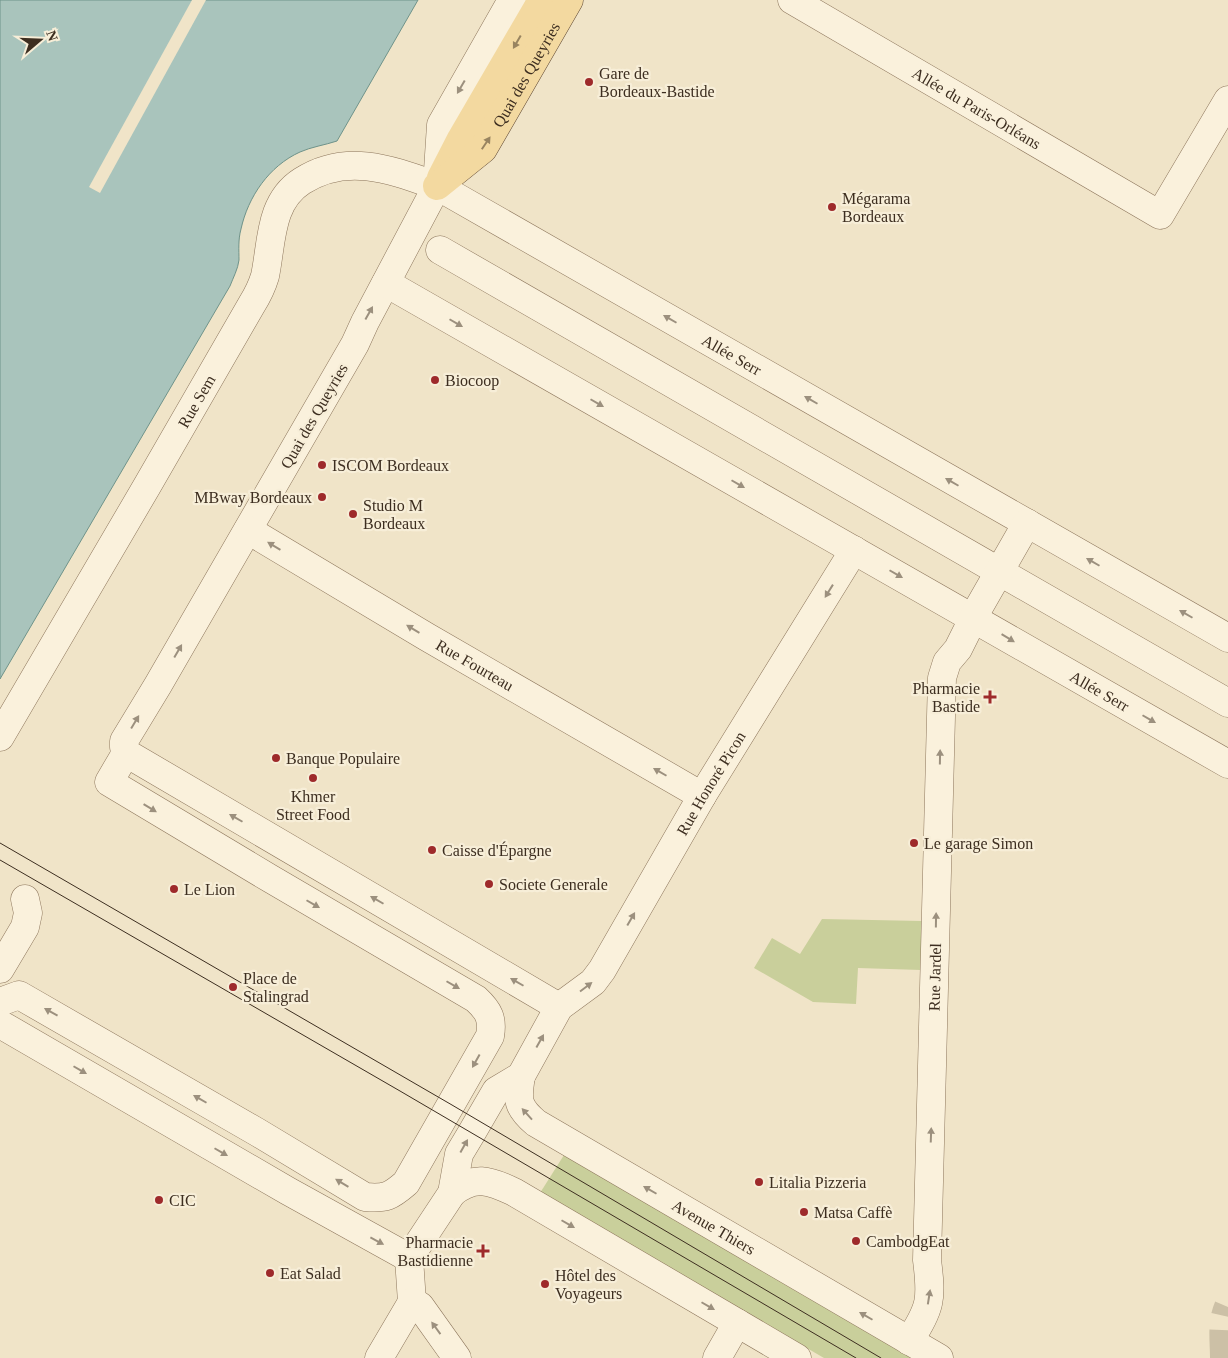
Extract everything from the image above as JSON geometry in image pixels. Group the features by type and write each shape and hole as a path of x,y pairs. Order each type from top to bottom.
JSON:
{"main road":[{"name":"Quai des Queyries","path":"437,186 461,139 542,0"},
{"name":"Quai des Queyries","path":"437,186 484,148 569,0"}],"street":[{"path":"437,186 441,125 512,0"},
{"name":"Allée du Paris-Orléans","path":"792,0 1160,215 1228,100"},
{"name":"Rue Sem","path":"0,737 255,298 264,279 275,218 292,190 302,181 320,172 360,165 400,174 437,186"},
{"name":"Quai des Queyries","path":"126,753 124,741 355,344 364,322 437,186"},
{"name":"Allée Serr","path":"437,186 1228,638"},
{"path":"440,250 1228,703"},
{"name":"Allée Serr","path":"386,283 1228,764"},
{"path":"974,618 1027,523"},
{"name":"Rue Fourteau","path":"248,530 426,637 702,796"},
{"name":"Rue Honoré Picon","path":"559,1007 593,982 602,970 702,796 854,550"},
{"name":"Rue Jardel","path":"909,1341 922,1322 929,1303 931,1288 927,1260 942,678 947,662 958,649 974,618"},
{"path":"0,1002 19,995 257,1132 365,1197 377,1198 387,1197 406,1183 490,1036 491,1016 476,999 108,782 126,753 559,1007 521,1076 496,1092 474,1127 460,1154 452,1193"},
{"path":"0,969 25,927 28,913 25,899"},
{"path":"0,1024 321,1210 409,1258"},
{"name":"Avenue Thiers","path":"521,1076 518,1094 519,1104 525,1114 536,1123 939,1358"},
{"path":"379,1358 412,1302 409,1258 452,1193 464,1184 474,1181 500,1185 514,1192 797,1358"},
{"path":"412,1302 420,1306 457,1358"},
{"path":"717,1358 737,1323"}],"green space":[{"path":"822,919 922,921 921,970 858,968 856,1004 813,1002 754,968 772,938 800,954"},
{"path":"564,1155 915,1358 824,1358 540,1193"}],"water":[{"path":"0,0 418,0 337,141 304,150 289,158 270,174 255,194 244,217 239,241 237,270 230,286 0,679"}],"pier":[{"path":"192,0 206,0 100,193 89,187"}],"tunnel":[{"path":"1224,1358 1224,1326 1228,1307"}],"tram line":[{"path":"0,843 452,1105 881,1358"},
{"path":"0,860 856,1358"}],"place":[{"name":"Gare de Bordeaux-Bastide","path":"589,82"},
{"name":"Mégarama Bordeaux","path":"832,207"},
{"name":"Biocoop","path":"435,380"},
{"name":"ISCOM Bordeaux","path":"322,465"},
{"name":"MBway Bordeaux","path":"322,497"},
{"name":"Studio M Bordeaux","path":"353,514"},
{"name":"Pharmacie Bastide","path":"990,697"},
{"name":"Banque Populaire","path":"276,758"},
{"name":"Khmer Street Food","path":"313,778"},
{"name":"Le garage Simon","path":"914,843"},
{"name":"Caisse d'Épargne","path":"432,850"},
{"name":"Societe Generale","path":"489,884"},
{"name":"Le Lion","path":"174,889"},
{"name":"Place de Stalingrad","path":"233,987"},
{"name":"Litalia Pizzeria","path":"759,1182"},
{"name":"CIC","path":"159,1200"},
{"name":"Matsa Caffè","path":"804,1212"},
{"name":"CambodgEat","path":"856,1241"},
{"name":"Pharmacie Bastidienne","path":"483,1251"},
{"name":"Eat Salad","path":"270,1273"},
{"name":"Hôtel des Voyageurs","path":"545,1284"}]}
